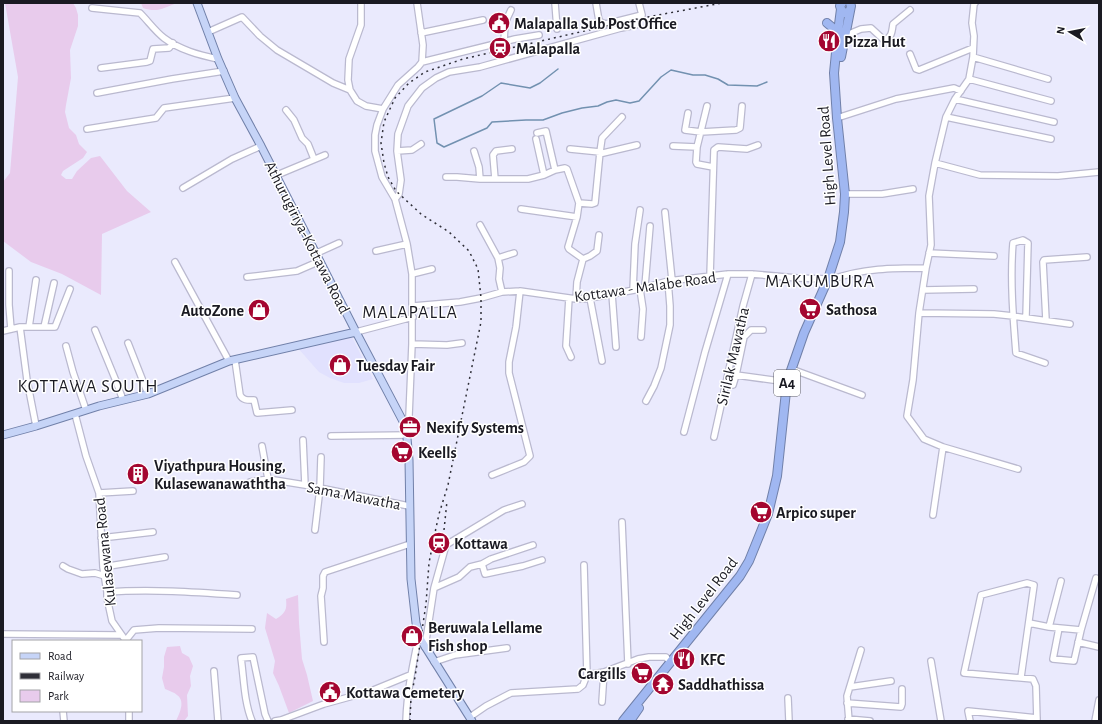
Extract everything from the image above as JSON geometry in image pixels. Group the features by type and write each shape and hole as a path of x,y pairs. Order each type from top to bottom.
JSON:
{"highway":[{"path":"842,6 843,12 845,13 851,6"},
{"name":"High Level Road","path":"630,721 654,687 714,614 749,568 771,515 779,477 789,386 807,334 843,243 848,194 834,73 841,34 842,6"},
{"name":"High Level Road","path":"841,34 851,6"},
{"path":"827,23 841,34"},
{"name":"High Level Road","path":"623,721 740,576 749,561 768,514 779,477 787,382 804,333 830,279 840,242 845,194 839,117"}],"main road":[{"name":"Athurugiriya-Kottawa Road","path":"197,3 218,59 235,98 277,175 406,431 409,460 410,544 416,623 420,640 471,719"},
{"path":"3,435 99,406 148,394 232,361 356,332"}],"street":[{"path":"361,3 360,25 349,59 348,80 350,90 357,101 366,106 383,109"},
{"path":"331,436 406,431 409,416 413,306 412,274 407,244 395,199 382,177 375,151 375,135 376,126 383,109 398,85 422,62 423,45 417,3"},
{"path":"556,3 557,29"},
{"path":"596,3 597,17 603,24 642,15 639,3"},
{"path":"975,3 972,23 974,36 973,57 968,79 955,99 946,117 929,196 931,245 919,314 907,416 924,439 944,447 1018,469"},
{"path":"92,8 140,13 163,37 182,49 201,56 218,59"},
{"path":"504,42 505,23 511,10"},
{"path":"841,34 871,28 884,40 888,39 891,36 893,24 910,10"},
{"path":"208,32 242,18 277,50 333,83 350,90"},
{"path":"421,33 483,20"},
{"path":"395,199 399,194 401,180 397,151 398,134 408,106 422,88 436,78 449,72 480,67 636,25"},
{"path":"422,62 538,35"},
{"path":"101,68 150,61 153,49 169,48 173,43"},
{"path":"910,54 916,69 919,70 973,48"},
{"path":"973,57 1048,79"},
{"path":"97,93 172,79 224,72"},
{"path":"968,79 1051,101"},
{"path":"839,117 896,99 954,88 961,91"},
{"path":"87,129 156,118 164,108 235,98"},
{"path":"955,99 1054,122"},
{"path":"706,106 697,147 696,162 697,164 713,167"},
{"path":"688,113 686,130 701,132 736,130 740,128 742,106"},
{"path":"286,110 294,120 302,138 308,144 314,159"},
{"path":"579,203 595,203 602,138 622,117"},
{"path":"946,117 1051,139"},
{"path":"544,175 537,136 546,131 555,170"},
{"path":"397,151 412,150 421,144"},
{"path":"570,149 600,153 637,145"},
{"path":"183,188 232,159 261,146"},
{"path":"673,146 697,147"},
{"path":"710,276 714,150 718,147 747,149 758,146"},
{"path":"496,179 493,154 496,151 512,149"},
{"path":"474,151 479,167 480,179"},
{"path":"277,175 325,155"},
{"path":"935,164 980,175 1058,176 1099,172"},
{"path":"446,177 528,179 565,168 579,203 577,218 568,249 583,259"},
{"path":"848,194 882,194 914,189"},
{"path":"521,209 577,218"},
{"path":"633,290 635,244 640,210"},
{"path":"646,401 661,368 670,326 670,280 665,212"},
{"path":"480,225 498,258 500,268 499,279 502,292"},
{"path":"641,337 643,310 642,288 650,226"},
{"path":"583,259 590,256 597,250 599,235"},
{"path":"1026,318 1028,243 1023,240 1013,243 1013,316 1016,353 1045,363"},
{"path":"316,253 339,243"},
{"path":"376,251 407,244"},
{"path":"498,258 514,253"},
{"path":"929,253 994,256"},
{"path":"1046,320 1042,262 1044,260 1087,257"},
{"path":"576,299 583,259"},
{"path":"247,277 297,271 320,261"},
{"path":"175,262 232,361 242,398 254,400 257,412 292,410"},
{"name":"Kottawa - Malabe Road","path":"413,306 460,302 502,292 520,291 576,299 590,298 642,288 670,280 728,274 830,279 850,274 878,270 926,268"},
{"path":"412,274 432,269"},
{"path":"9,271 11,329"},
{"path":"684,432 705,352 728,274"},
{"name":"Sirilak Mawatha","path":"714,437 743,306 752,274"},
{"path":"29,327 36,280"},
{"path":"44,327 54,283"},
{"path":"3,331 20,327 55,327 70,289"},
{"path":"923,290 974,289"},
{"path":"492,475 524,462 530,456 509,373 509,362 516,327 520,291"},
{"path":"612,294 616,346"},
{"path":"569,298 566,346 571,357"},
{"path":"590,298 602,361"},
{"path":"919,314 994,314 1070,324"},
{"path":"356,332 412,317"},
{"path":"20,327 27,380 36,426"},
{"path":"95,330 123,400"},
{"path":"733,385 744,337 751,330 763,330"},
{"path":"128,343 148,394"},
{"path":"412,344 446,345 462,343"},
{"path":"66,346 86,410"},
{"path":"794,370 862,395"},
{"path":"736,375 787,382"},
{"name":"Kulasewana Road","path":"76,414 86,456 98,494 103,567 112,621 125,640"},
{"path":"303,440 305,485"},
{"path":"262,446 268,479"},
{"path":"933,515 944,447"},
{"path":"315,530 320,488 321,457"},
{"name":"Sama Mawatha","path":"250,482 268,479 409,506"},
{"path":"98,494 133,491"},
{"path":"425,647 434,588 446,545 504,510 522,504"},
{"path":"622,522 628,664"},
{"path":"101,538 153,532"},
{"path":"324,642 321,596 323,576 325,572 410,544"},
{"path":"434,588 460,577 470,567 533,545"},
{"path":"103,567 165,557"},
{"path":"482,564 485,574 523,566 542,560"},
{"path":"471,719 486,706 511,693 578,689 583,685 587,675 584,565"},
{"path":"63,566 82,574 105,576"},
{"path":"1059,628 1053,659 1074,661 1096,578 1099,579"},
{"path":"1049,627 1061,580"},
{"path":"970,721 968,711 1037,719 1036,686 1033,679 1021,678 964,673 981,595 1027,583 1034,585 1021,678"},
{"path":"107,592 132,590 237,595"},
{"path":"1029,623 1049,627 1081,630"},
{"path":"127,640 134,630 159,628 252,629"},
{"path":"3,634 121,635"},
{"path":"406,721 406,700 419,635"},
{"path":"1078,642 1099,647"},
{"path":"434,662 455,655 507,648"},
{"path":"861,650 847,696 849,720 870,721"},
{"path":"252,721 246,695 241,658 253,657 265,714 268,721"},
{"path":"587,675 604,672 638,659 649,657 666,657 670,662"},
{"path":"931,661 941,721"},
{"path":"214,672 218,721"},
{"path":"602,702 604,672"},
{"path":"275,721 324,704 371,691 410,675"},
{"path":"850,687 891,681"},
{"path":"847,703 901,707 902,689"},
{"path":"788,698 788,721"},
{"path":"1095,721 1099,700"}],"shaded area":[{"name":"Tuesday Fair","path":"351,335 373,379 359,383 344,383 330,378 319,372 297,347"}],"green space":[{"path":"5,3 73,3 78,15 78,26 70,50 71,78 65,112 69,128 76,135 79,144 87,152 83,158 63,171 61,175 66,179 72,179 77,171 91,158 100,156 127,191 151,212 102,234 101,295 62,274 31,262 3,241 3,182 10,173 18,77"},
{"path":"141,3 177,3 152,10 143,8"},
{"path":"298,595 302,659 313,701 289,713 273,673 275,661 265,628 267,613 276,619 282,615 285,610 286,599"},
{"path":"180,646 182,653 189,657 193,666 190,676 191,686 187,695 188,716 184,721 176,721 181,708 181,701 176,694 165,689 162,678 164,657 167,647"}],"waterway":[{"path":"558,69 540,83 530,88 501,83 482,96 434,119 437,143 444,147 487,128 492,122 543,120 562,113 598,106 616,100 630,103 639,101 661,77 671,70 693,75 705,75 718,79 728,85 757,86 767,82"}],"railway":[{"path":"410,721 411,697 426,604 429,563 439,514 448,485 481,322 481,298 478,269 469,251 449,232 421,214 396,191 388,177 381,143 384,122 395,98 409,83 425,72 463,59 632,20 722,3"},
{"path":"444,530 447,501"}],"place":[{"name":"Malapalla Sub Post Office","path":"499,23"},
{"name":"Pizza Hut","path":"829,41"},
{"name":"Malapalla","path":"500,48"},
{"name":"Sathosa","path":"810,309"},
{"name":"AutoZone","path":"259,310"},
{"name":"Tuesday Fair","path":"340,365"},
{"name":"Nexify Systems","path":"410,427"},
{"name":"Keells","path":"402,452"},
{"name":"Viyathpura Housing, Kulasewanawaththa","path":"138,474"},
{"name":"Arpico super","path":"761,512"},
{"name":"Kottawa","path":"439,543"},
{"name":"Beruwala Lellame Fish shop","path":"412,636"},
{"name":"KFC","path":"684,659"},
{"name":"Cargills","path":"642,673"},
{"name":"Saddhathissa","path":"663,684"},
{"name":"Kottawa Cemetery","path":"330,692"}],"district":[{"name":"MAKUMBURA","path":"820,281"},
{"name":"MALAPALLA","path":"410,312"},
{"name":"KOTTAWA SOUTH","path":"88,386"}]}
